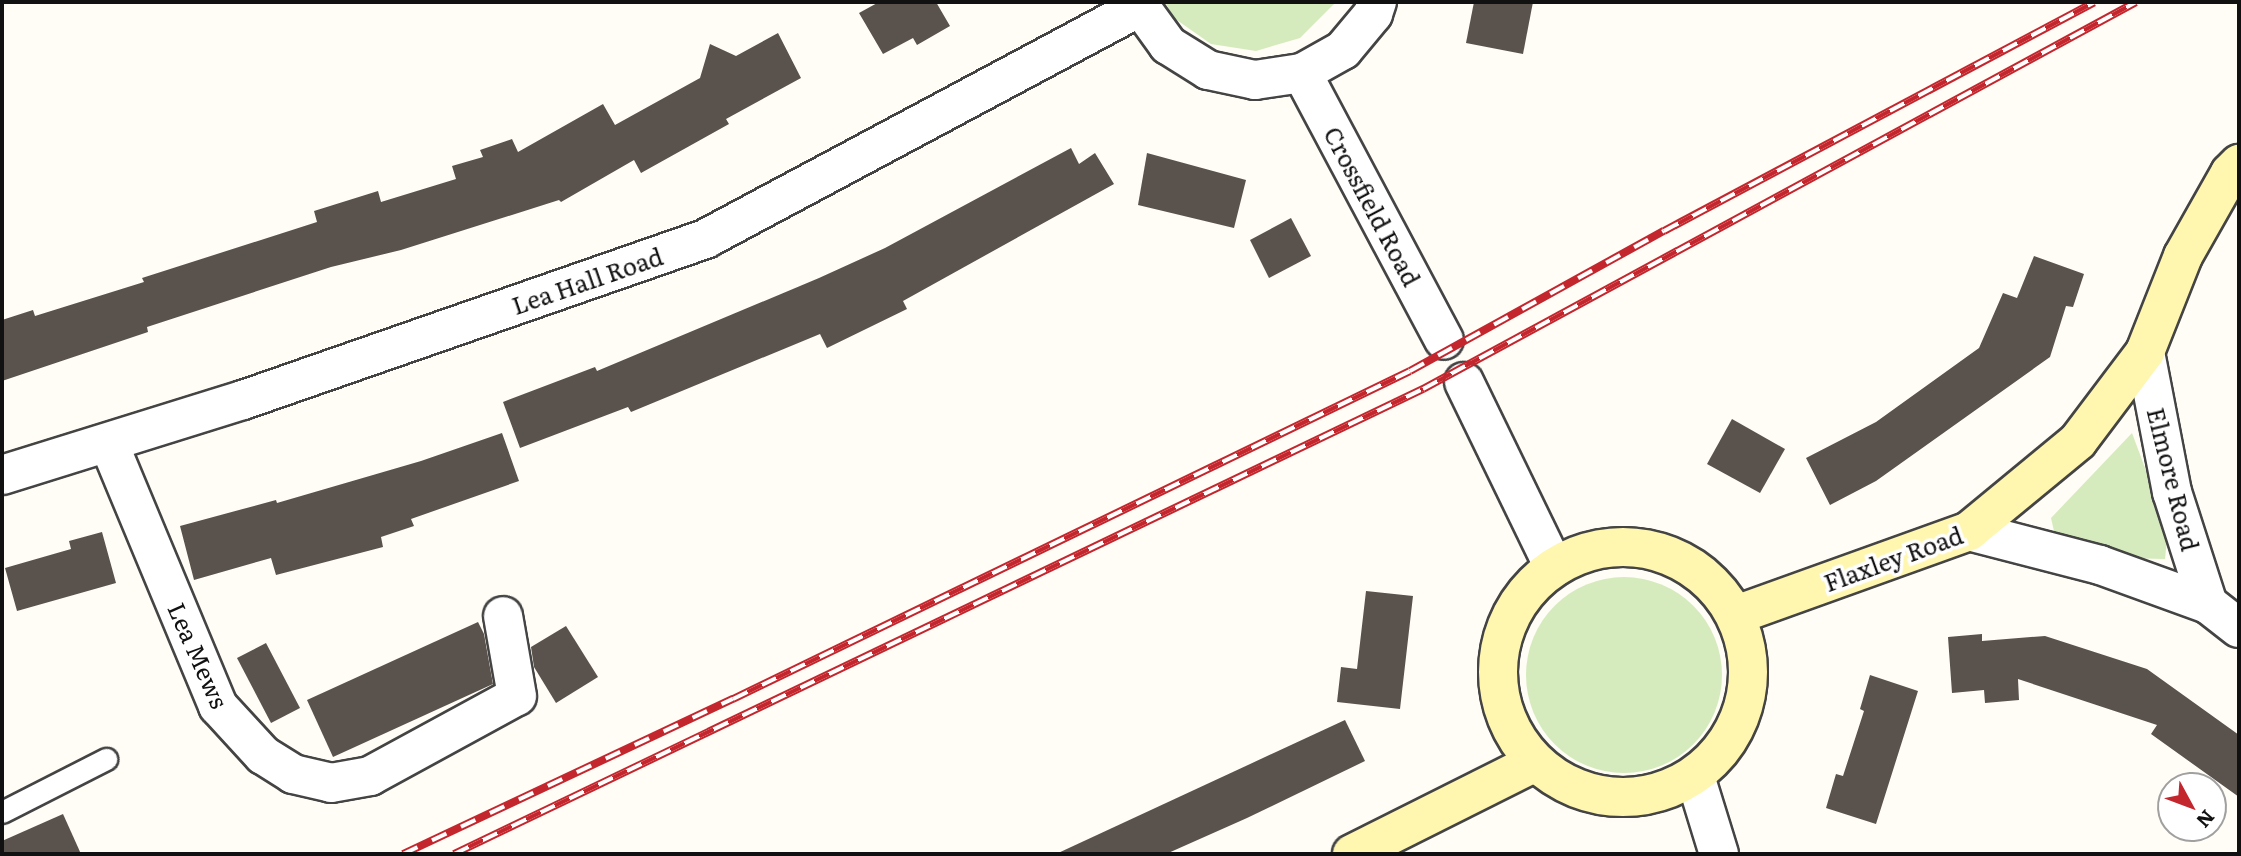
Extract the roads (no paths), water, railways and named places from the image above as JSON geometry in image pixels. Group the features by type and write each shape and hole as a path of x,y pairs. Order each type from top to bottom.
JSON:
{"street":[{"path":"1138,5 1168,45 1208,70 1255,80 1302,73 1343,50 1373,14 1377,2"},
{"name":"Lea Hall Road","path":"2,474 109,444 256,396 707,238 1138,5"},
{"name":"Crossfield Road","path":"1302,73 1444,340"},
{"name":"Flaxley Road","path":"1736,615 1969,531 2078,441 2145,352 2182,256 2230,173 2239,164"},
{"name":"Elmore Road","path":"2145,352 2172,492 2208,604"},
{"path":"1464,382 1553,567"},
{"name":"Lea Mews","path":"109,444 218,706 263,755 293,774 331,783 370,776 517,696 503,616"},
{"path":"1969,531 2100,565 2208,604 2239,628"},
{"path":"1603,547 1656,550 1703,574 1736,615 1749,659 1745,703 1727,744 1695,776 1653,795 1608,797 1564,783 1534,763 1506,719 1497,677 1503,634 1522,596 1553,567 1603,547"},
{"path":"1352,854 1534,763"},
{"path":"1695,776 1719,854"}],"lane":[{"path":"2,812 106,759"}],"railway":[{"path":"403,854 733,699 1410,371 1664,231 2094,2"},
{"path":"454,854 1423,389 2136,2"}]}
